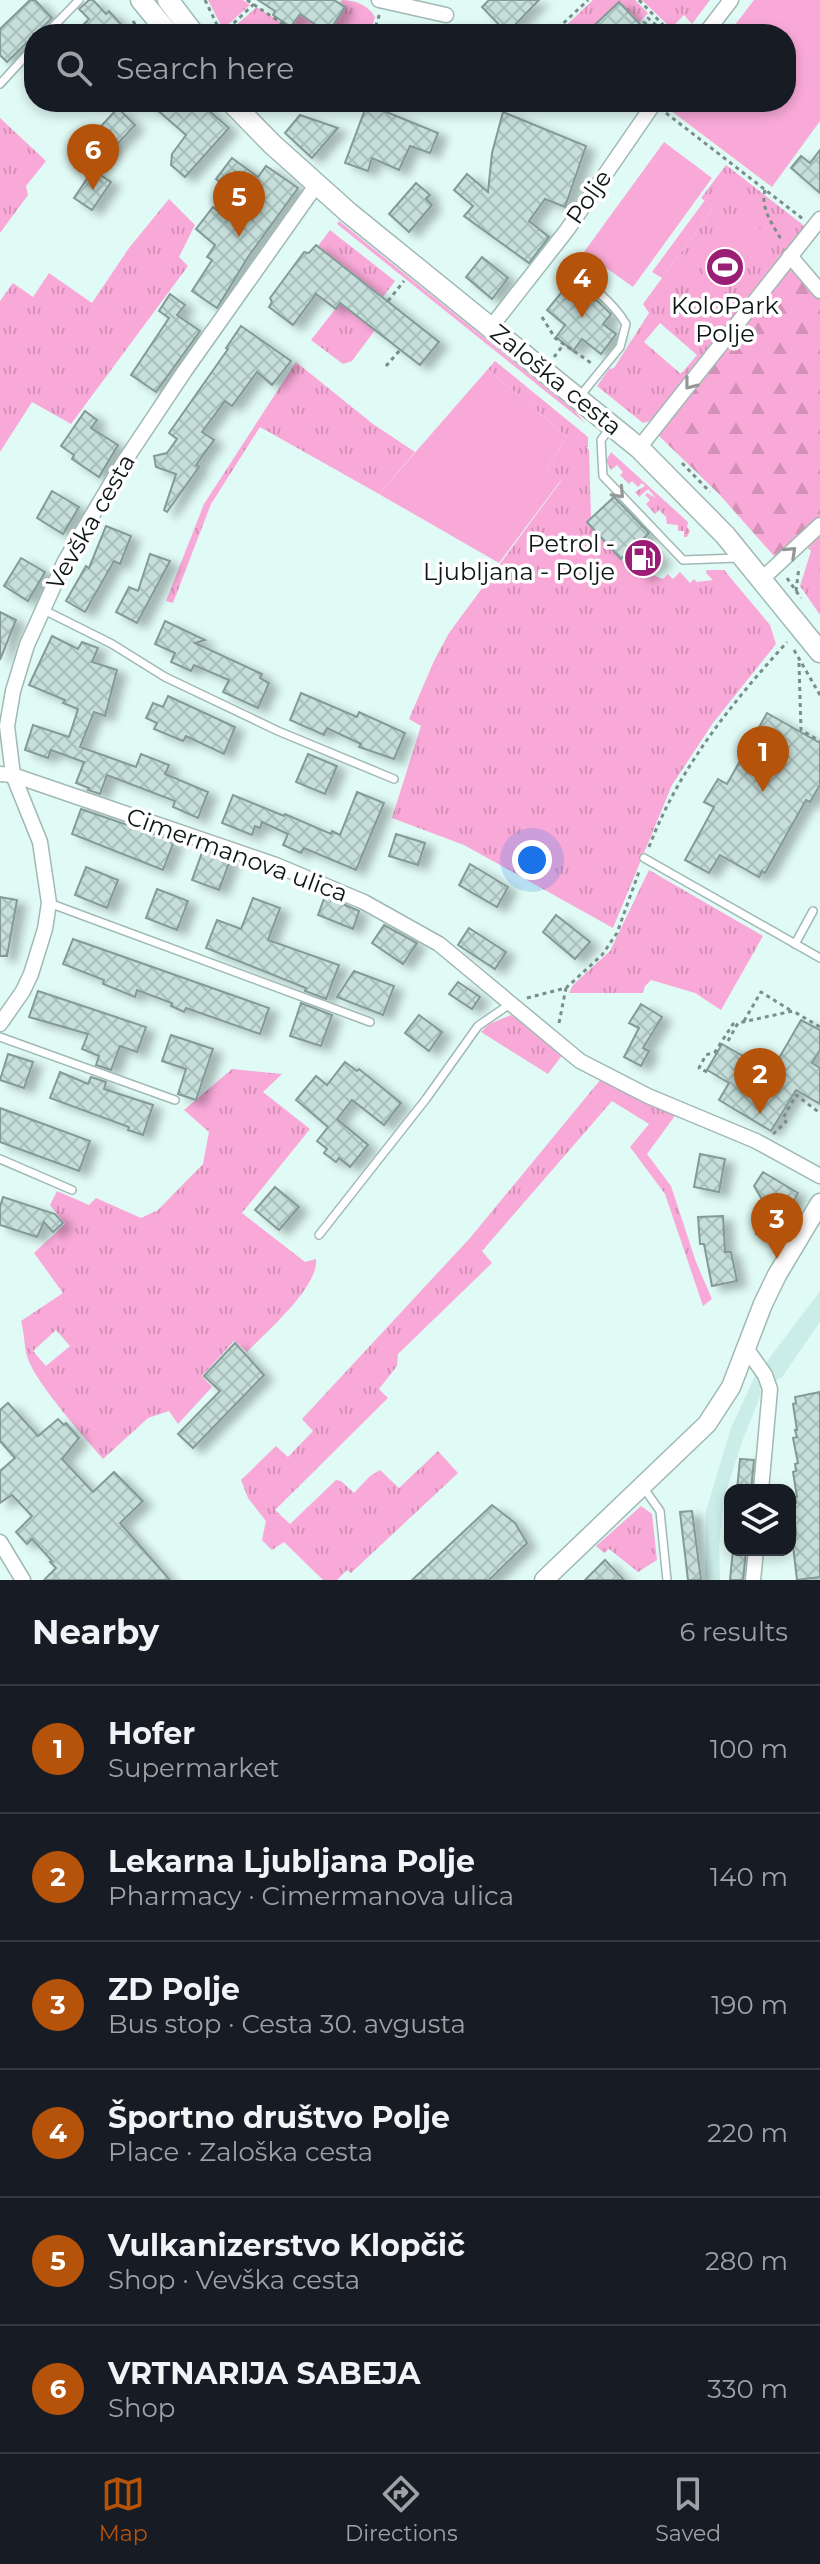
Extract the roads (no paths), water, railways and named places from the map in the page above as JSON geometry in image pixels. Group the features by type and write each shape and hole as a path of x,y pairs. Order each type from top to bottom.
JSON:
{"main road":[{"path":"141,0 161,24"},
{"path":"168,0 186,24"},
{"name":"Zaloška cesta","path":"241,112 317,184 639,448 725,535 820,652"},
{"name":"Zaloška cesta","path":"249,112 264,136"}],"street":[{"path":"713,24 731,0"},
{"path":"381,1 446,15"},
{"name":"Polje","path":"491,327 654,112"},
{"name":"Vevška cesta","path":"0,1024 31,974 45,929 49,903 40,842 6,774 8,712 19,668 65,561 122,465 317,184"},
{"path":"639,448 816,223"},
{"path":"790,256 820,291"},
{"path":"762,579 820,525"},
{"name":"Cimermanova ulica","path":"6,774 264,860 364,902 439,944 580,1061 636,1090 756,1141 820,1176"},
{"path":"544,1580 707,1424 731,1387 777,1275 819,1207"},
{"path":"746,1348 765,1375 770,1389 762,1484"},
{"path":"0,1542 23,1580"},
{"path":"753,1580 755,1556"}],"lane":[{"path":"56,24 79,0"},
{"path":"0,84 24,58"},
{"path":"569,272 588,283 616,307 626,324 620,347 579,397"},
{"path":"612,425 601,440 603,476 683,560 744,557"},
{"path":"42,609 112,644 165,677 278,731 394,779"},
{"path":"644,858 820,958"},
{"path":"49,903 370,1022"},
{"path":"795,944 813,911"},
{"path":"319,1235 426,1099 478,1026 511,1002"},
{"path":"0,1037 175,1100"},
{"path":"0,1159 72,1190"},
{"path":"643,1487 660,1511 667,1580"}],"place":[{"name":"VRTNARIJA SABEJA","path":"93,190"},
{"name":"Vulkanizerstvo Klopčič","path":"239,237"},
{"name":"KoloPark Polje","path":"725,267"},
{"name":"Športno društvo Polje","path":"582,318"},
{"name":"Petrol - Ljubljana - Polje","path":"643,558"},
{"name":"Hofer","path":"763,792"},
{"name":"Lekarna Ljubljana Polje","path":"760,1114"},
{"name":"ZD Polje","path":"777,1259"}]}
